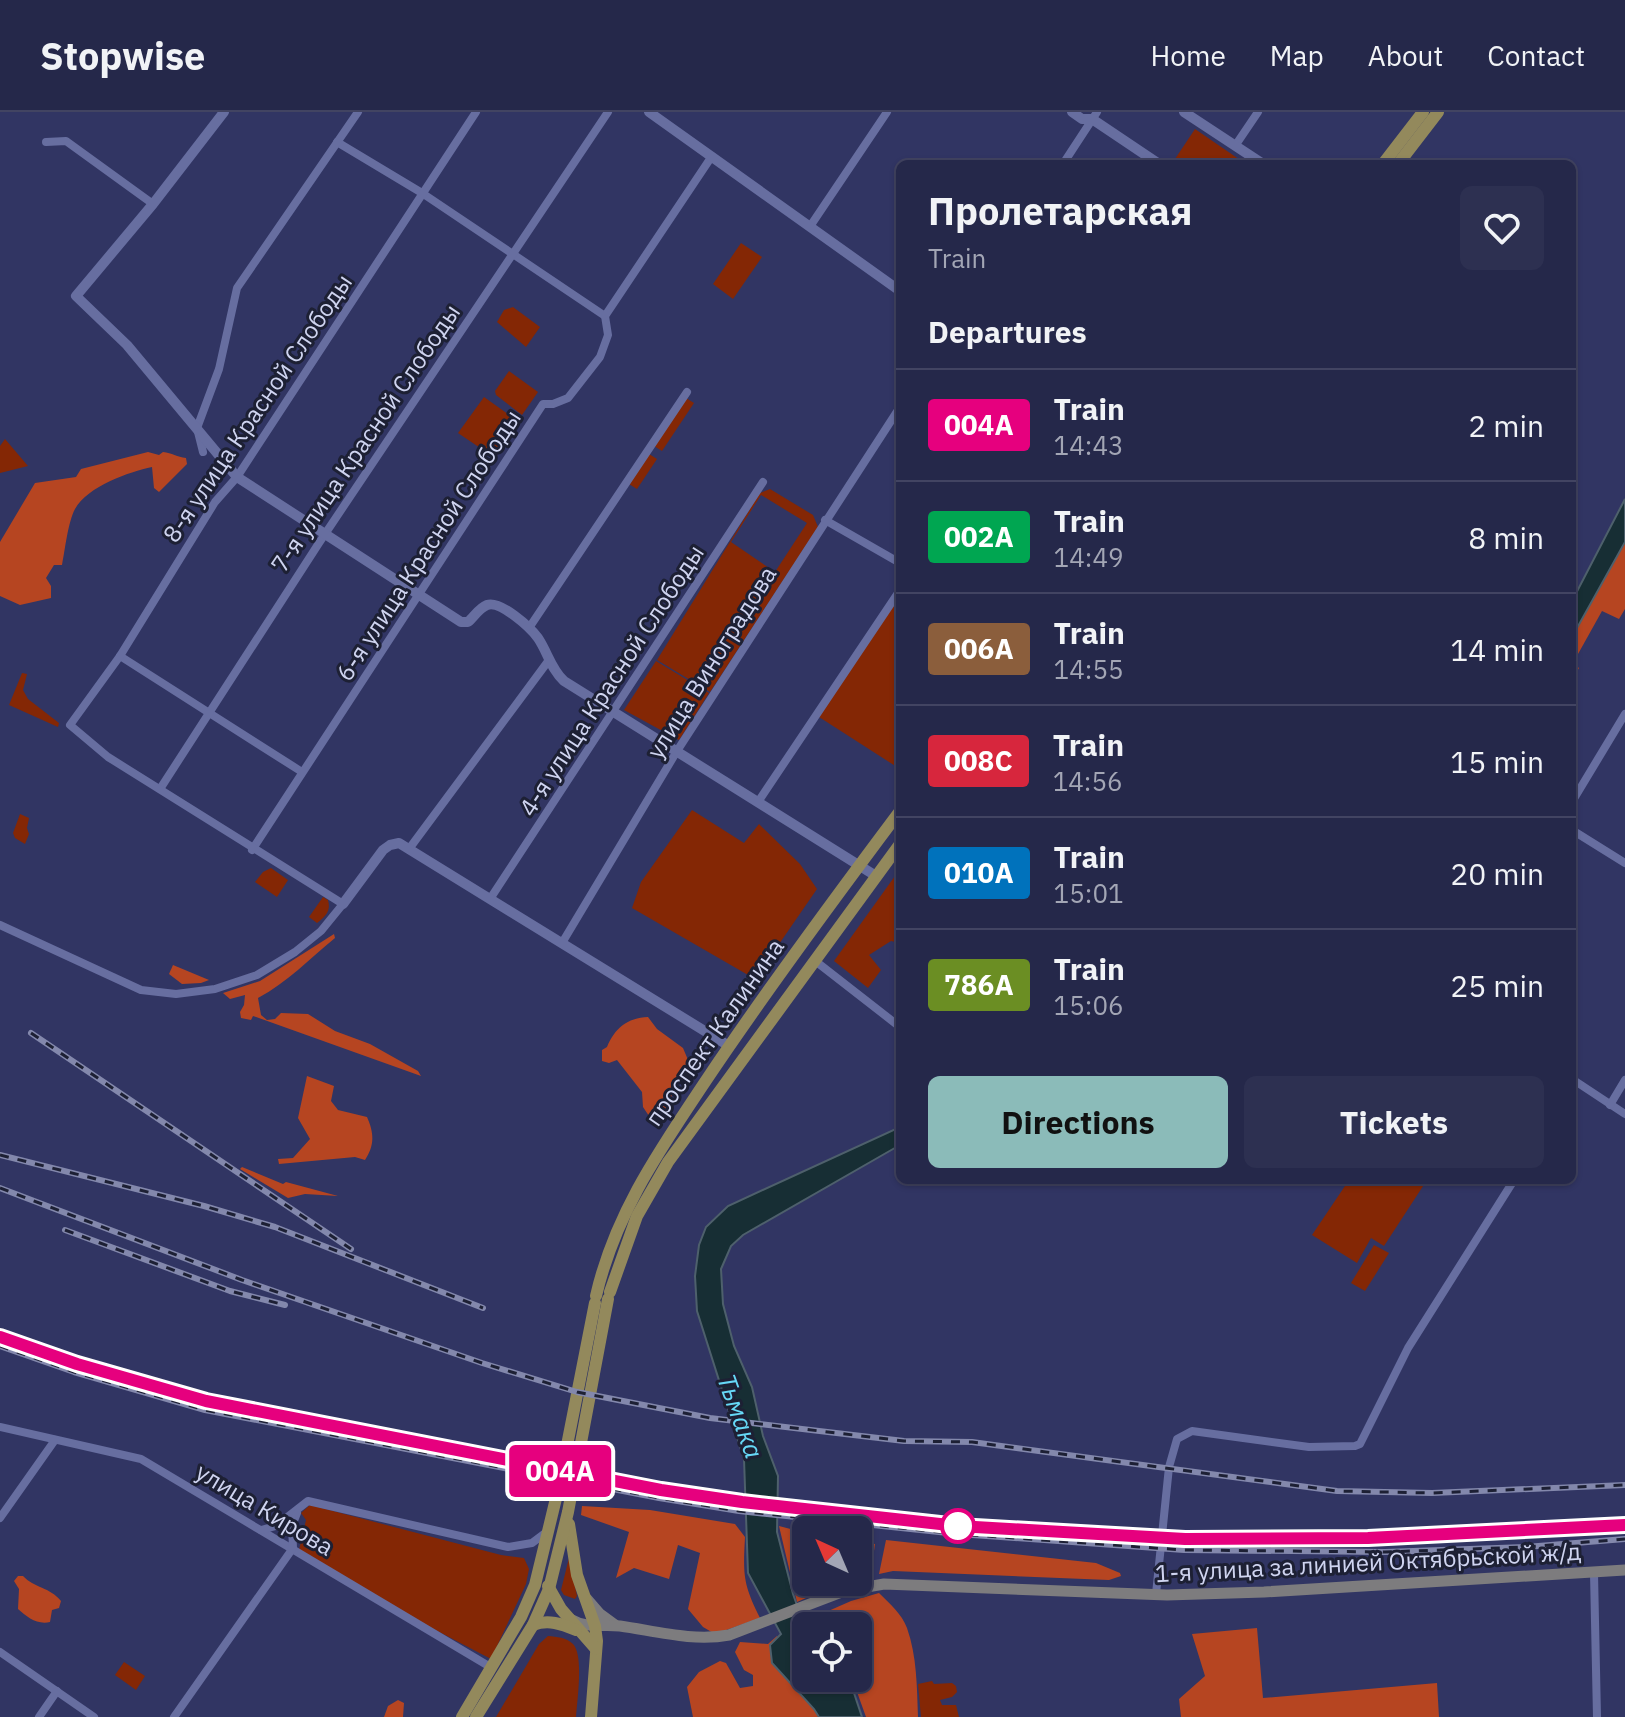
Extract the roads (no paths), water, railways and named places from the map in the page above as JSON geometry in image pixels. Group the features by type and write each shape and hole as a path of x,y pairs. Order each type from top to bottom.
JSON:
{"main road":[{"path":"1386,160 1423,112"},
{"path":"1401,160 1438,112"},
{"name":"проспект Калинина","path":"572,1451 614,1237 636,1188 729,1046 896,816"},
{"name":"проспект Калинина","path":"602,1297 650,1192 737,1065 896,849"},
{"path":"806,939 808,951 814,960"},
{"path":"729,1046 736,1053 737,1065"},
{"path":"572,1451 568,1512 572,1551 595,1626 591,1717"},
{"path":"462,1717 524,1610 572,1451"},
{"path":"476,1717 533,1625 549,1589 568,1512"},
{"path":"542,1557 549,1589 566,1615 596,1649"},
{"name":"1-я улица за линией Октябрьской ж/д","path":"595,1626 616,1625 712,1638 753,1627 844,1591 894,1583 1156,1594 1264,1592 1625,1570"},
{"path":"584,1594 597,1611 616,1625 596,1649"},
{"path":"533,1625 566,1615"},
{"path":"566,1615 581,1625 595,1626"},
{"path":"549,1622 583,1634"}],"street":[{"path":"224,112 76,296 127,345 237,477 464,623 483,607 496,604 529,628 564,681 876,876"},
{"path":"203,452 197,428 219,369 237,288 358,112"},
{"name":"8-я улица Красной Слободы","path":"160,789 108,757 70,725 120,656 215,502 237,477 476,112"},
{"name":"7-я улица Красной Слободы","path":"160,789 326,532 608,112"},
{"path":"649,112 896,288"},
{"path":"811,225 887,112"},
{"path":"1072,112 1082,119 1094,116"},
{"path":"1184,112 1257,160"},
{"path":"1235,146 1258,112"},
{"path":"1066,160 1094,116"},
{"path":"1094,116 1154,160"},
{"path":"46,142 66,141 153,204"},
{"path":"337,142 422,193 605,316"},
{"name":"6-я улица Красной Слободы","path":"252,850 543,404 568,398 600,357 608,335 605,316 712,156"},
{"path":"529,628 687,392"},
{"name":"улица Виноградова","path":"562,943 677,751 896,413"},
{"name":"4-я улица Красной Слободы","path":"490,899 763,482"},
{"path":"825,520 896,561"},
{"path":"758,802 896,596"},
{"path":"120,656 302,772"},
{"path":"409,849 549,660"},
{"path":"1576,795 1625,714"},
{"path":"160,789 252,850 343,904"},
{"path":"1576,832 1625,863"},
{"path":"0,925 141,990 176,994 215,989 257,975 295,952 321,931 385,848 399,843 729,1046"},
{"path":"814,960 896,1024"},
{"path":"1610,1105 1625,1080"},
{"path":"1576,1085 1625,1114"},
{"path":"1156,1594 1169,1467 1177,1439 1192,1431 1309,1447 1360,1444 1408,1348 1511,1184"},
{"name":"улица Кирова","path":"0,1427 141,1459 492,1668"},
{"path":"0,1518 55,1440"},
{"path":"260,1530 276,1526 308,1501"},
{"path":"308,1501 508,1547 532,1543 548,1531"},
{"path":"174,1717 293,1548 293,1521 308,1501"},
{"path":"1594,1573 1597,1717"},
{"path":"0,1652 94,1717"},
{"path":"39,1717 57,1691"}],"water":[{"path":"1625,499 1625,542 1576,630 1576,593"},
{"name":"Тьмака","path":"896,1129 896,1147 743,1235 731,1246 721,1269 723,1304 734,1346 752,1387 763,1436 778,1476 777,1532 792,1596 799,1612 792,1612 792,1685 772,1663 770,1645 781,1634 748,1573 744,1459 697,1311 695,1276 699,1245 706,1227 728,1206"},
{"path":"798,1692 854,1692 862,1717 819,1717"}],"railway":[{"path":"31,1033 351,1249"},
{"path":"0,1155 275,1227 483,1308"},
{"path":"0,1188 242,1280 482,1363 577,1392 710,1418 904,1441 972,1442 1337,1491 1432,1493 1625,1485"},
{"path":"65,1230 230,1291 285,1305"},
{"path":"0,1346 74,1372 205,1410 739,1511 958,1534 1184,1550 1385,1552 1526,1547 1625,1539"},
{"path":"1277,1540 1625,1525"}],"train":[{"name":"004А","path":"0,1337 77,1364 206,1401 661,1490 742,1502 958,1526 1185,1539 1368,1538 1625,1525"}]}
